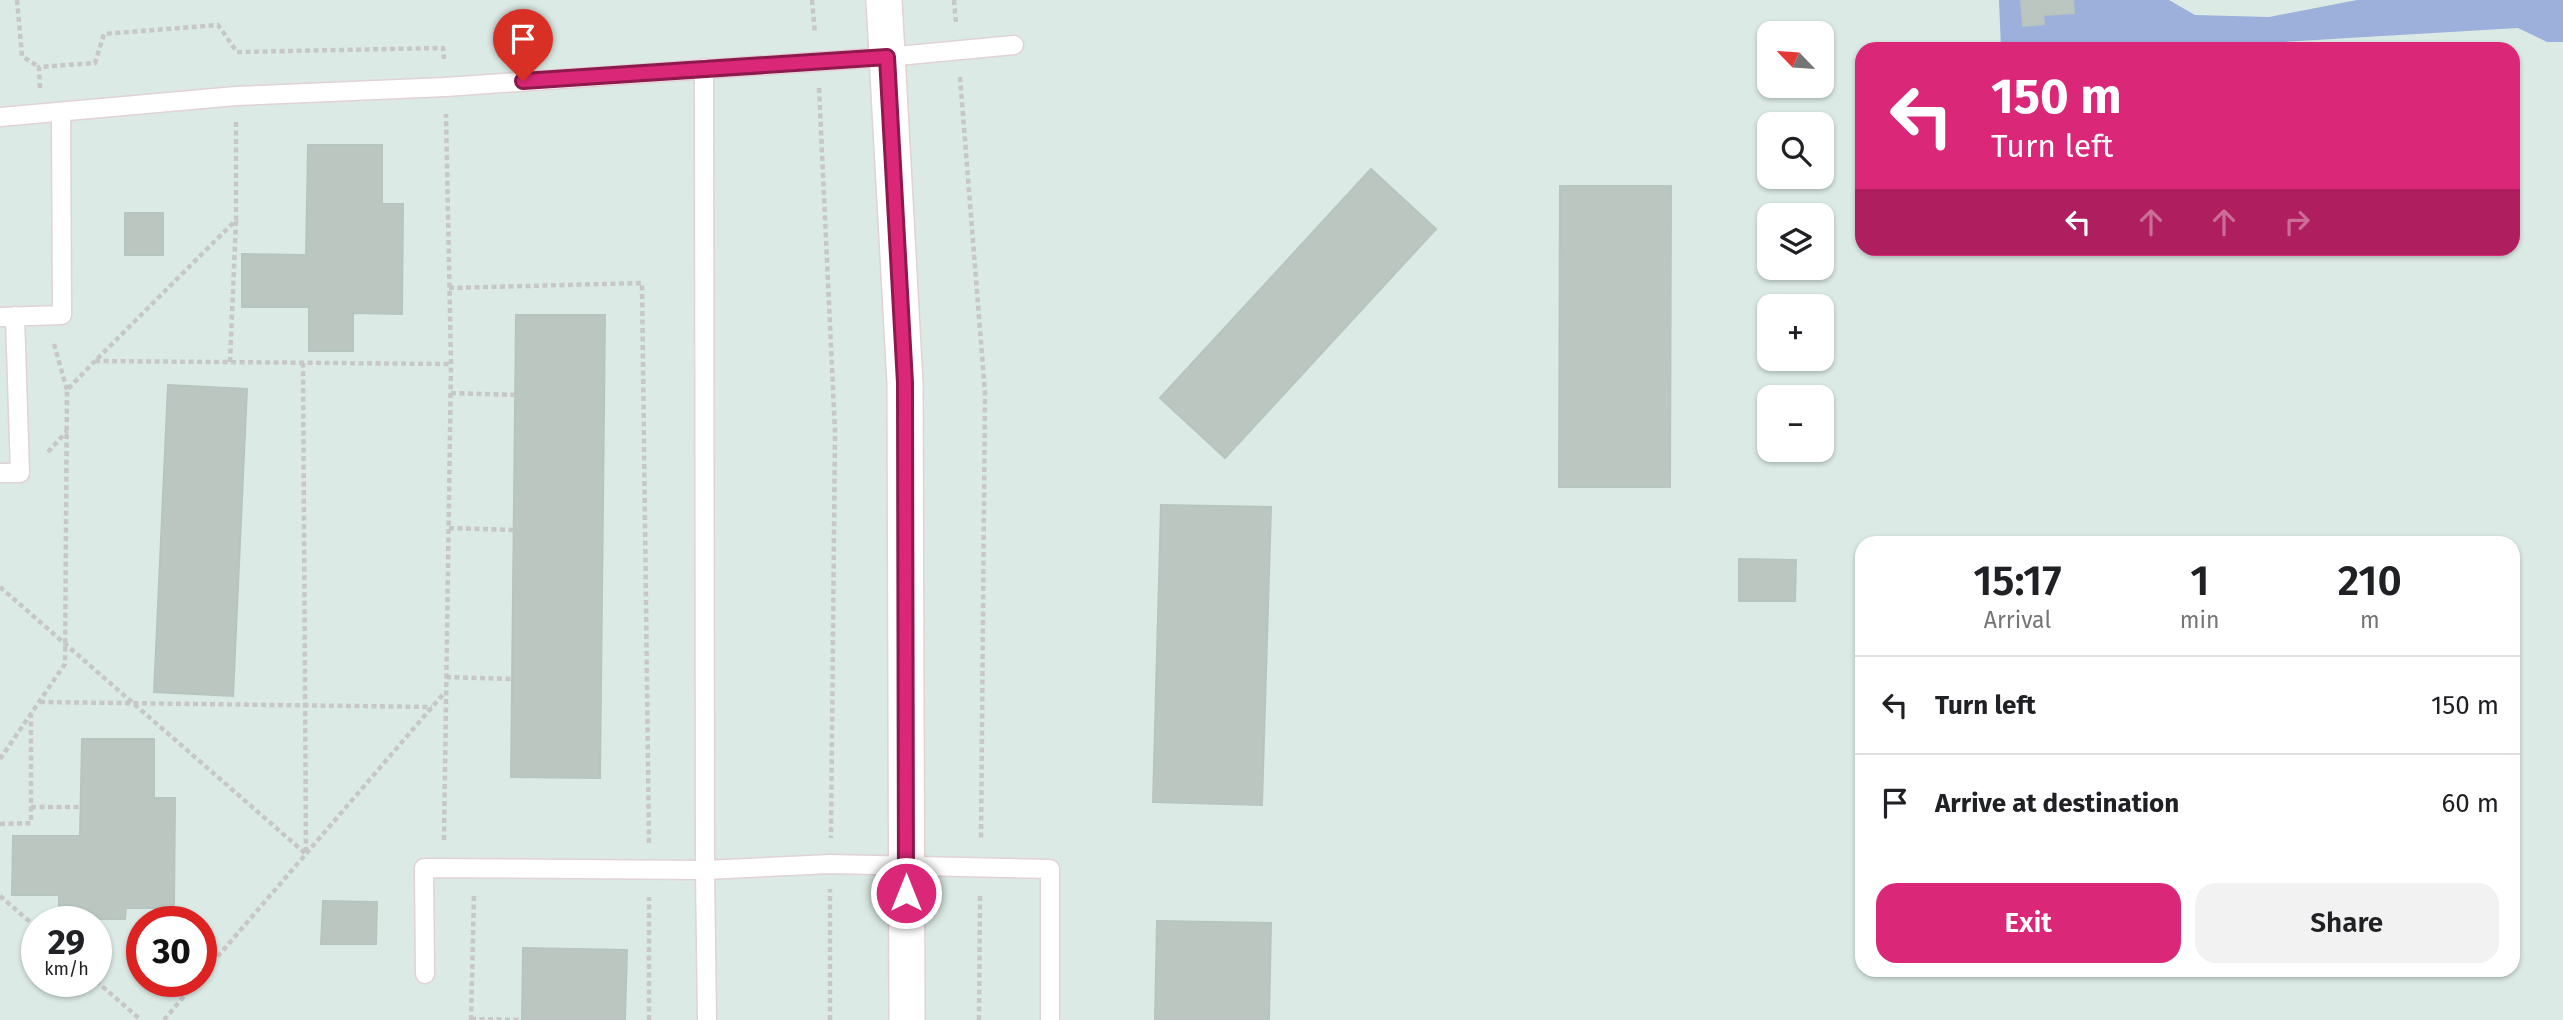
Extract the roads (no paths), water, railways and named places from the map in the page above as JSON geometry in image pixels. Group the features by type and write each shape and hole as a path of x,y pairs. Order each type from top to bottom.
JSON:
{"street":[{"path":"884,0 905,383 907,1020"}],"lane":[{"path":"0,117 236,96 445,87 887,57 958,48 1014,45"},
{"path":"704,68 707,1020"},
{"path":"0,473 20,473 8,316 62,315 61,111"},
{"path":"425,974 424,868 705,870 830,864 1050,869 1050,1020"}]}
